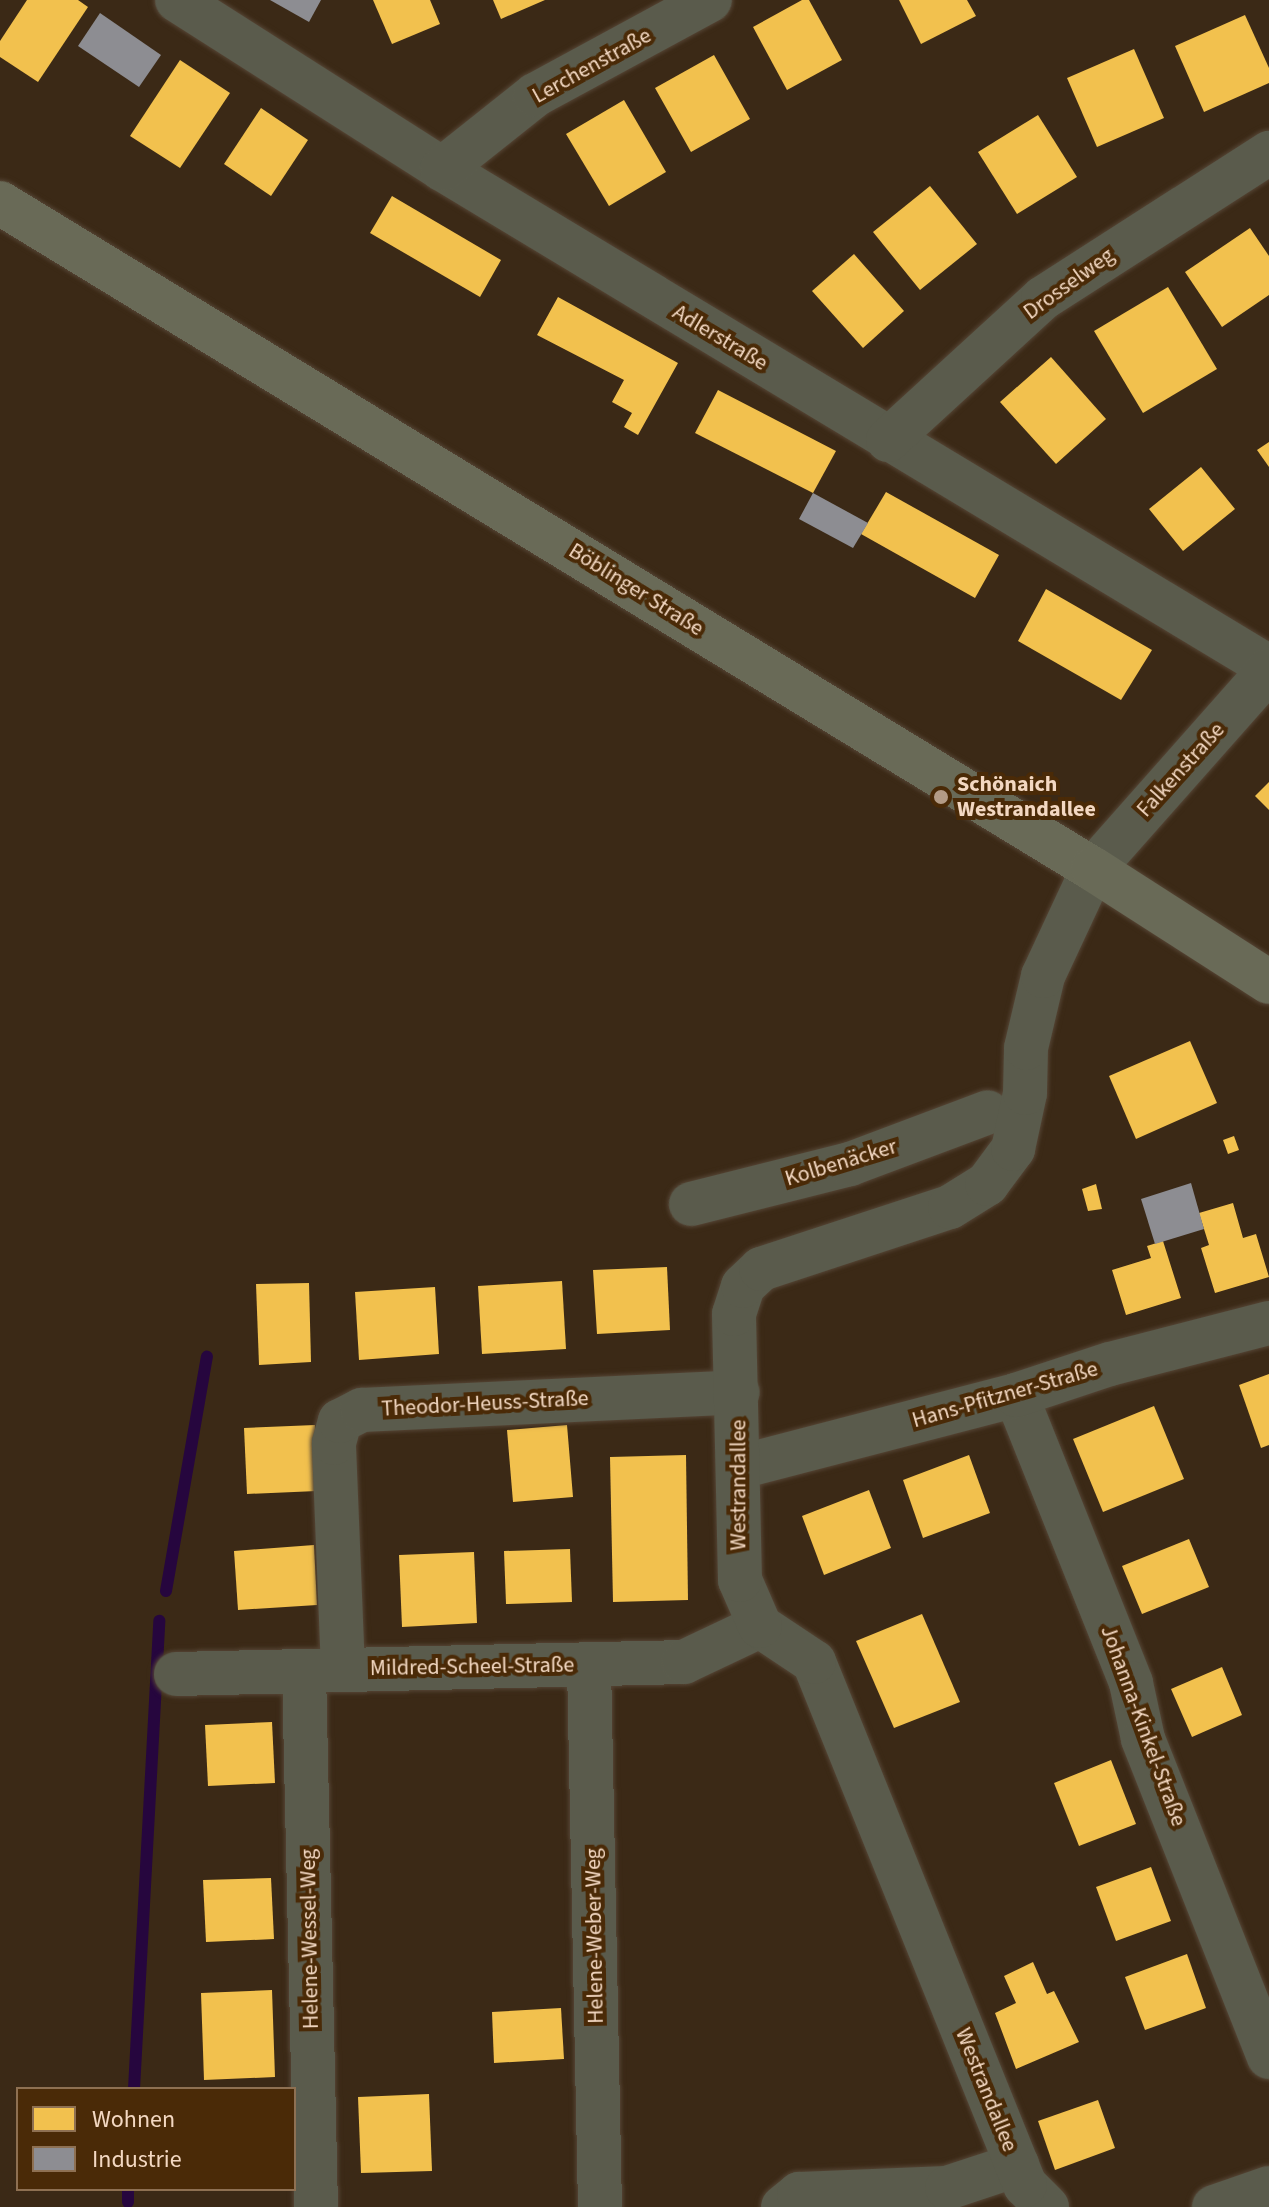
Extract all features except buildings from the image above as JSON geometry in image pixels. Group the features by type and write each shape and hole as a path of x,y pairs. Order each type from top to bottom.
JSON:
{"main road":[{"name":"Böblinger Straße","path":"0,203 1093,869 1269,982"}],"street":[{"name":"Adlerstraße","path":"177,0 442,169 1269,668"},
{"name":"Lerchenstraße","path":"442,169 535,95 710,0"},
{"name":"Drosselweg","path":"888,440 1043,298 1269,153"},
{"name":"Falkenstraße","path":"1093,869 1269,668"},
{"name":"Westrandallee","path":"1047,2207 1025,2185 814,1662 760,1626 740,1580 740,1467 734,1314 743,1286 761,1269 950,1207 987,1184 1013,1149 1025,1093 1026,1048 1043,976 1093,869"},
{"name":"Kolbenäcker","path":"691,1204 850,1164 988,1112"},
{"name":"Hans-Pfitzner-Straße","path":"740,1467 1016,1395 1110,1364 1269,1323"},
{"name":"Theodor-Heuss-Straße","path":"323,1670 334,1443 340,1421 362,1410 738,1392"},
{"name":"Johanna-Kinkel-Straße","path":"1016,1395 1131,1683 1143,1739 1269,2057"},
{"name":"Mildred-Scheel-Straße","path":"176,1674 684,1662 760,1626"},
{"name":"Helene-Weber-Weg","path":"589,1665 600,2207"},
{"name":"Helene-Wessel-Weg","path":"316,2207 323,1670"},
{"path":"783,2207 799,2194 947,2188 1017,2165"},
{"path":"1214,2207 1269,2188"}],"waterway":[{"path":"166,1591 207,1357"},
{"path":"134,2087 159,1621"},
{"path":"128,2191 128,2202"}],"place":[{"name":"Schönaich Westrandallee","path":"941,797"}]}
